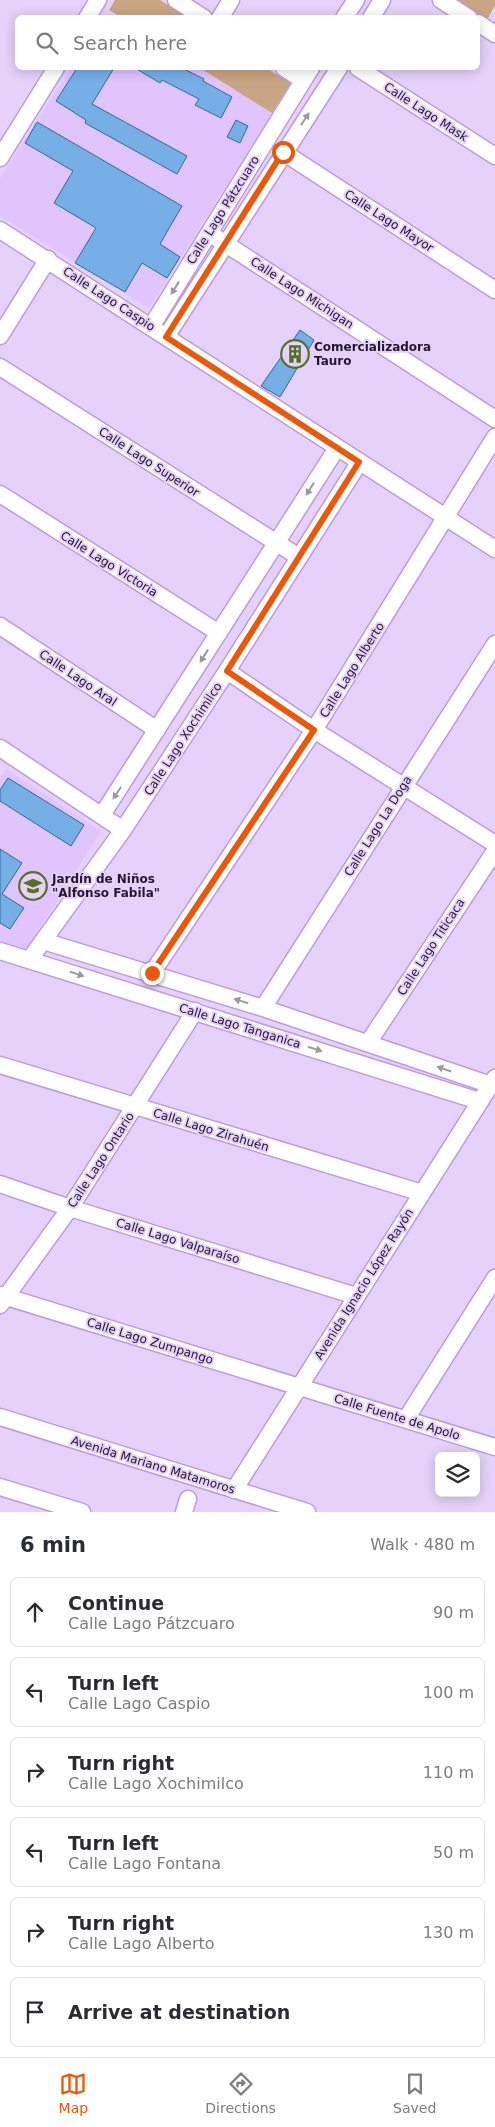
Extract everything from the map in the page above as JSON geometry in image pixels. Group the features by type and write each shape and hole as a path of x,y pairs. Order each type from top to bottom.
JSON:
{"street":[{"path":"89,15 98,0"},
{"path":"176,0 199,15"},
{"path":"222,15 231,0"},
{"path":"346,15 356,0"},
{"path":"373,15 382,0"},
{"path":"441,0 464,15"},
{"path":"480,24 495,34"},
{"path":"0,158 55,70"},
{"path":"292,70 307,74"},
{"name":"Calle Lago Pátzcuaro","path":"166,337 283,152 338,70"},
{"name":"Calle Lago Mask","path":"361,70 495,156"},
{"name":"Calle Lago Pátzcuaro","path":"151,327 307,74"},
{"name":"Calle Lago Mayor","path":"283,152 495,290"},
{"path":"239,185 256,195"},
{"name":"Calle Lago Caspio","path":"0,230 48,259 336,448 495,549"},
{"name":"Calle Lago Michigan","path":"209,233 495,418"},
{"path":"0,336 48,259"},
{"name":"Calle Lago Superior","path":"0,367 299,558"},
{"name":"Calle Lago Alberto","path":"152,973 314,730 495,437"},
{"path":"102,816 336,448"},
{"name":"Calle Lago Xochimilco","path":"30,960 123,830 227,671 359,462"},
{"name":"Calle Lago Victoria","path":"0,494 219,633"},
{"name":"Calle Lago Aral","path":"0,626 157,730"},
{"name":"Calle Lago La Doga","path":"263,1008 495,644"},
{"path":"227,671 314,730 495,844"},
{"path":"2,754 123,830"},
{"name":"Calle Lago Titicaca","path":"368,1043 495,851"},
{"name":"Calle Lago Tanganica","path":"43,942 152,973 493,1082"},
{"name":"Calle Lago Tanganica","path":"0,951 479,1102"},
{"name":"Calle Lago Ontario","path":"2,1299 70,1208 195,1011"},
{"path":"280,1038 290,1018"},
{"name":"Calle Lago Zirahuén","path":"0,1065 422,1193"},
{"name":"Avenida Ignacio López Rayón","path":"234,1490 493,1082"},
{"name":"Calle Lago Valparaíso","path":"0,1184 70,1208 356,1296"},
{"path":"406,1419 495,1278"},
{"name":"Calle Lago Zumpango","path":"2,1299 300,1386"},
{"name":"Calle Fuente de Apolo","path":"300,1386 495,1448"},
{"name":"Avenida Mariano Matamoros","path":"0,1417 307,1512"},
{"path":"0,1487 82,1512"}],"shaded area":[{"path":"115,0 160,0 185,15 118,15 109,10"},
{"path":"451,0 495,0 495,5 486,22 480,18 480,15 475,15"},
{"path":"70,70 203,70 272,113 149,308 0,216 0,178"},
{"path":"203,70 269,70 291,83 272,113"},
{"name":"Jardín de Niños \"Alfonso Fabila\"","path":"6,769 101,831 26,950 0,941 0,778"}],"building":[{"path":"76,70 113,70 92,104 187,156 177,174 85,123 86,120 56,101"},
{"path":"138,70 186,70 232,97 221,118 195,105 199,99 162,80 160,83"},
{"path":"236,120 248,126 240,143 227,137"},
{"path":"37,122 182,206 160,244 180,257 167,278 142,263 125,292 75,263 96,228 54,203 73,171 25,143"},
{"name":"Comercializadora Tauro","path":"300,330 314,340 280,397 261,386"},
{"path":"8,778 84,825 71,846 0,801 0,790"},
{"path":"0,849 22,863 2,894 24,908 10,929 0,923"}],"place":[{"name":"Comercializadora Tauro","path":"295,354"},
{"name":"Jardín de Niños \"Alfonso Fabila\"","path":"33,886"}],"route":[{"path":"152,973 314,730 227,671 359,462 166,337 283,152"}]}
